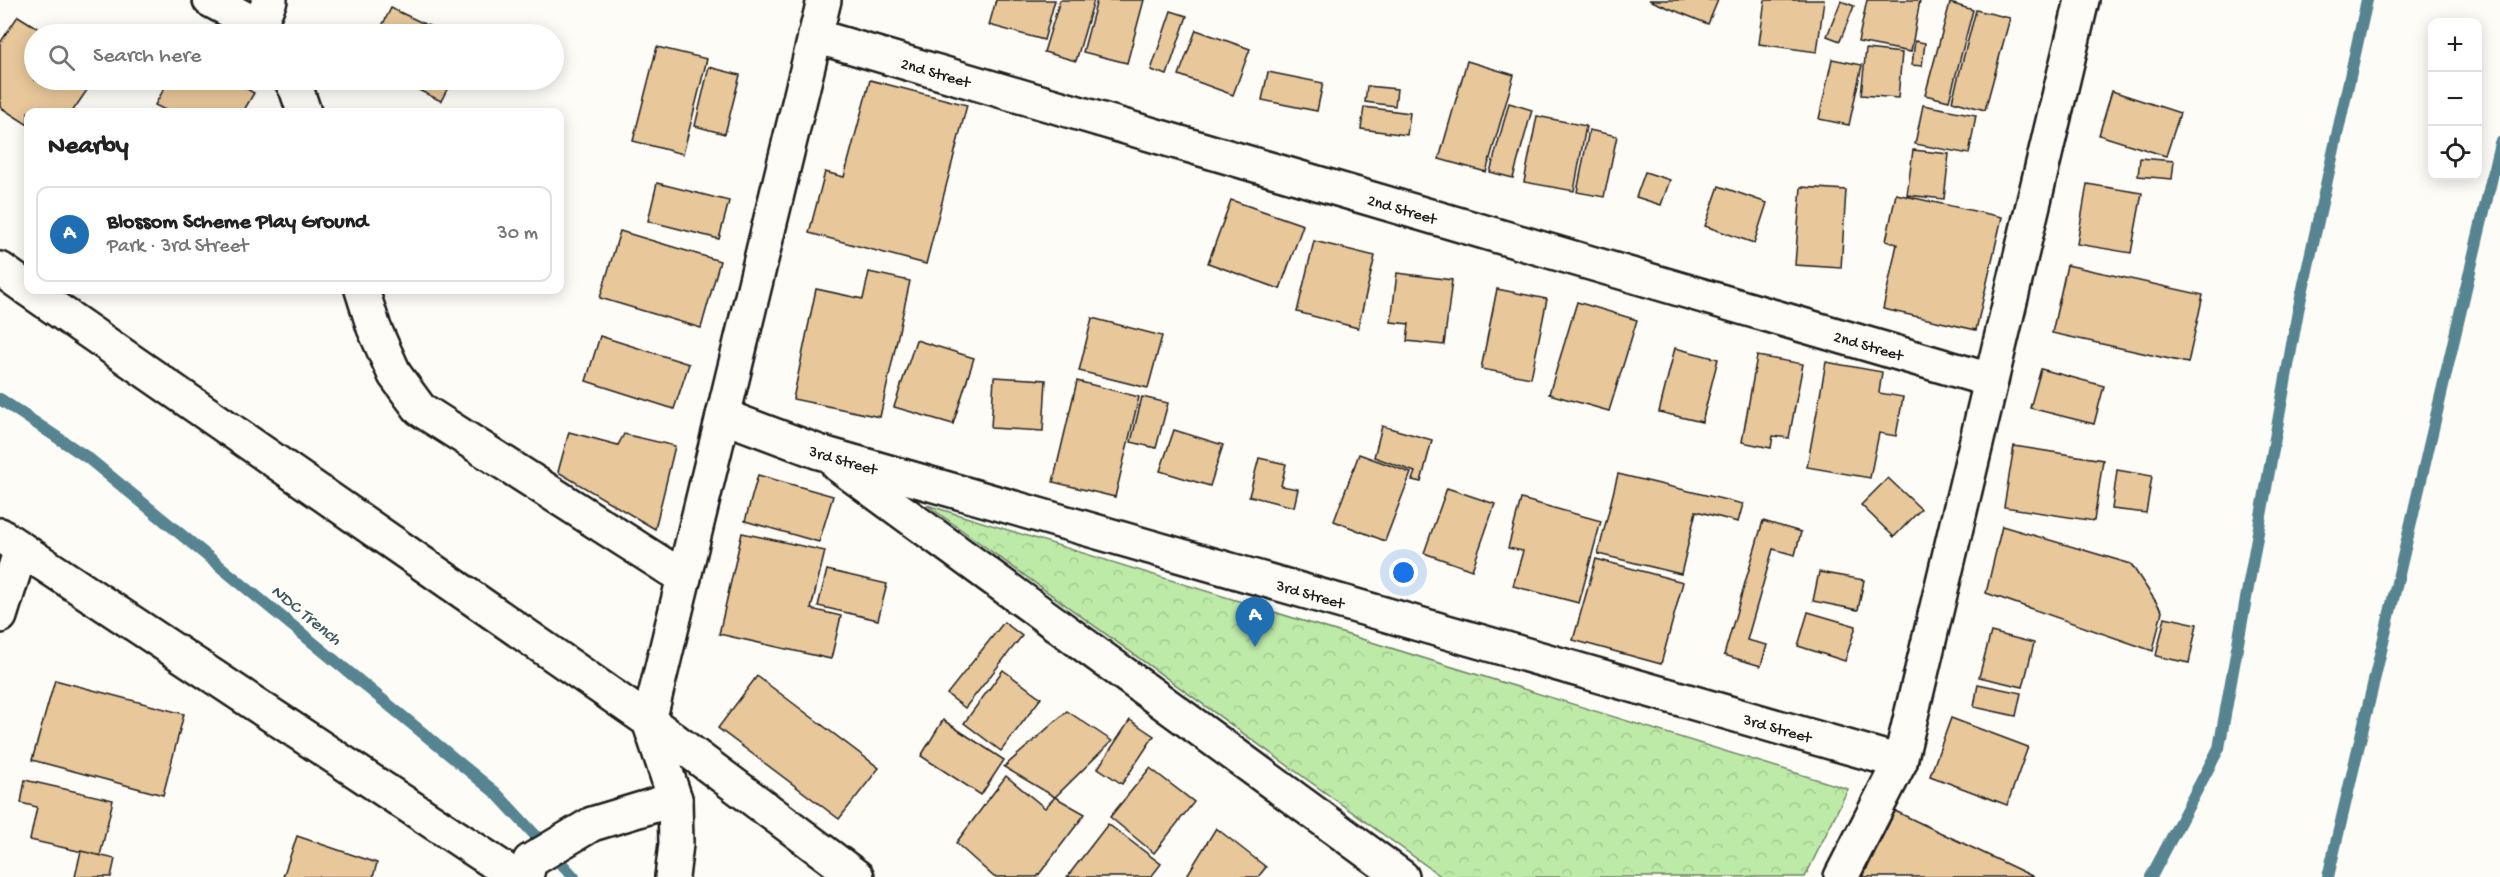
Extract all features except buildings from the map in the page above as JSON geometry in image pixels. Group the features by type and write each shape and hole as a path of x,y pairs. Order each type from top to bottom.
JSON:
{"street":[{"path":"210,0 264,20"},
{"path":"672,877 676,844 675,800 649,721 824,0"},
{"path":"1841,877 1900,762 2082,0"},
{"name":"2nd Street","path":"815,36 1990,380"},
{"path":"295,90 302,108"},
{"path":"0,269 24,286"},
{"path":"36,294 649,721 857,877"},
{"path":"363,294 374,328 395,375 420,409 684,578"},
{"name":"3rd Street","path":"723,416 819,452 1900,762"},
{"path":"819,452 1402,877"},
{"path":"0,616 10,542 524,872 592,824 675,800"}],"green space":[{"path":"927,505 1848,789 1805,877 1442,877"}],"waterway":[{"path":"2151,877 2219,748 2298,311 2367,0"},
{"path":"2328,877 2500,143"},
{"name":"NDC Trench","path":"0,399 88,458 496,793 574,877"}],"place":[{"name":"Blossom Scheme Play Ground","path":"1255,647"}]}
